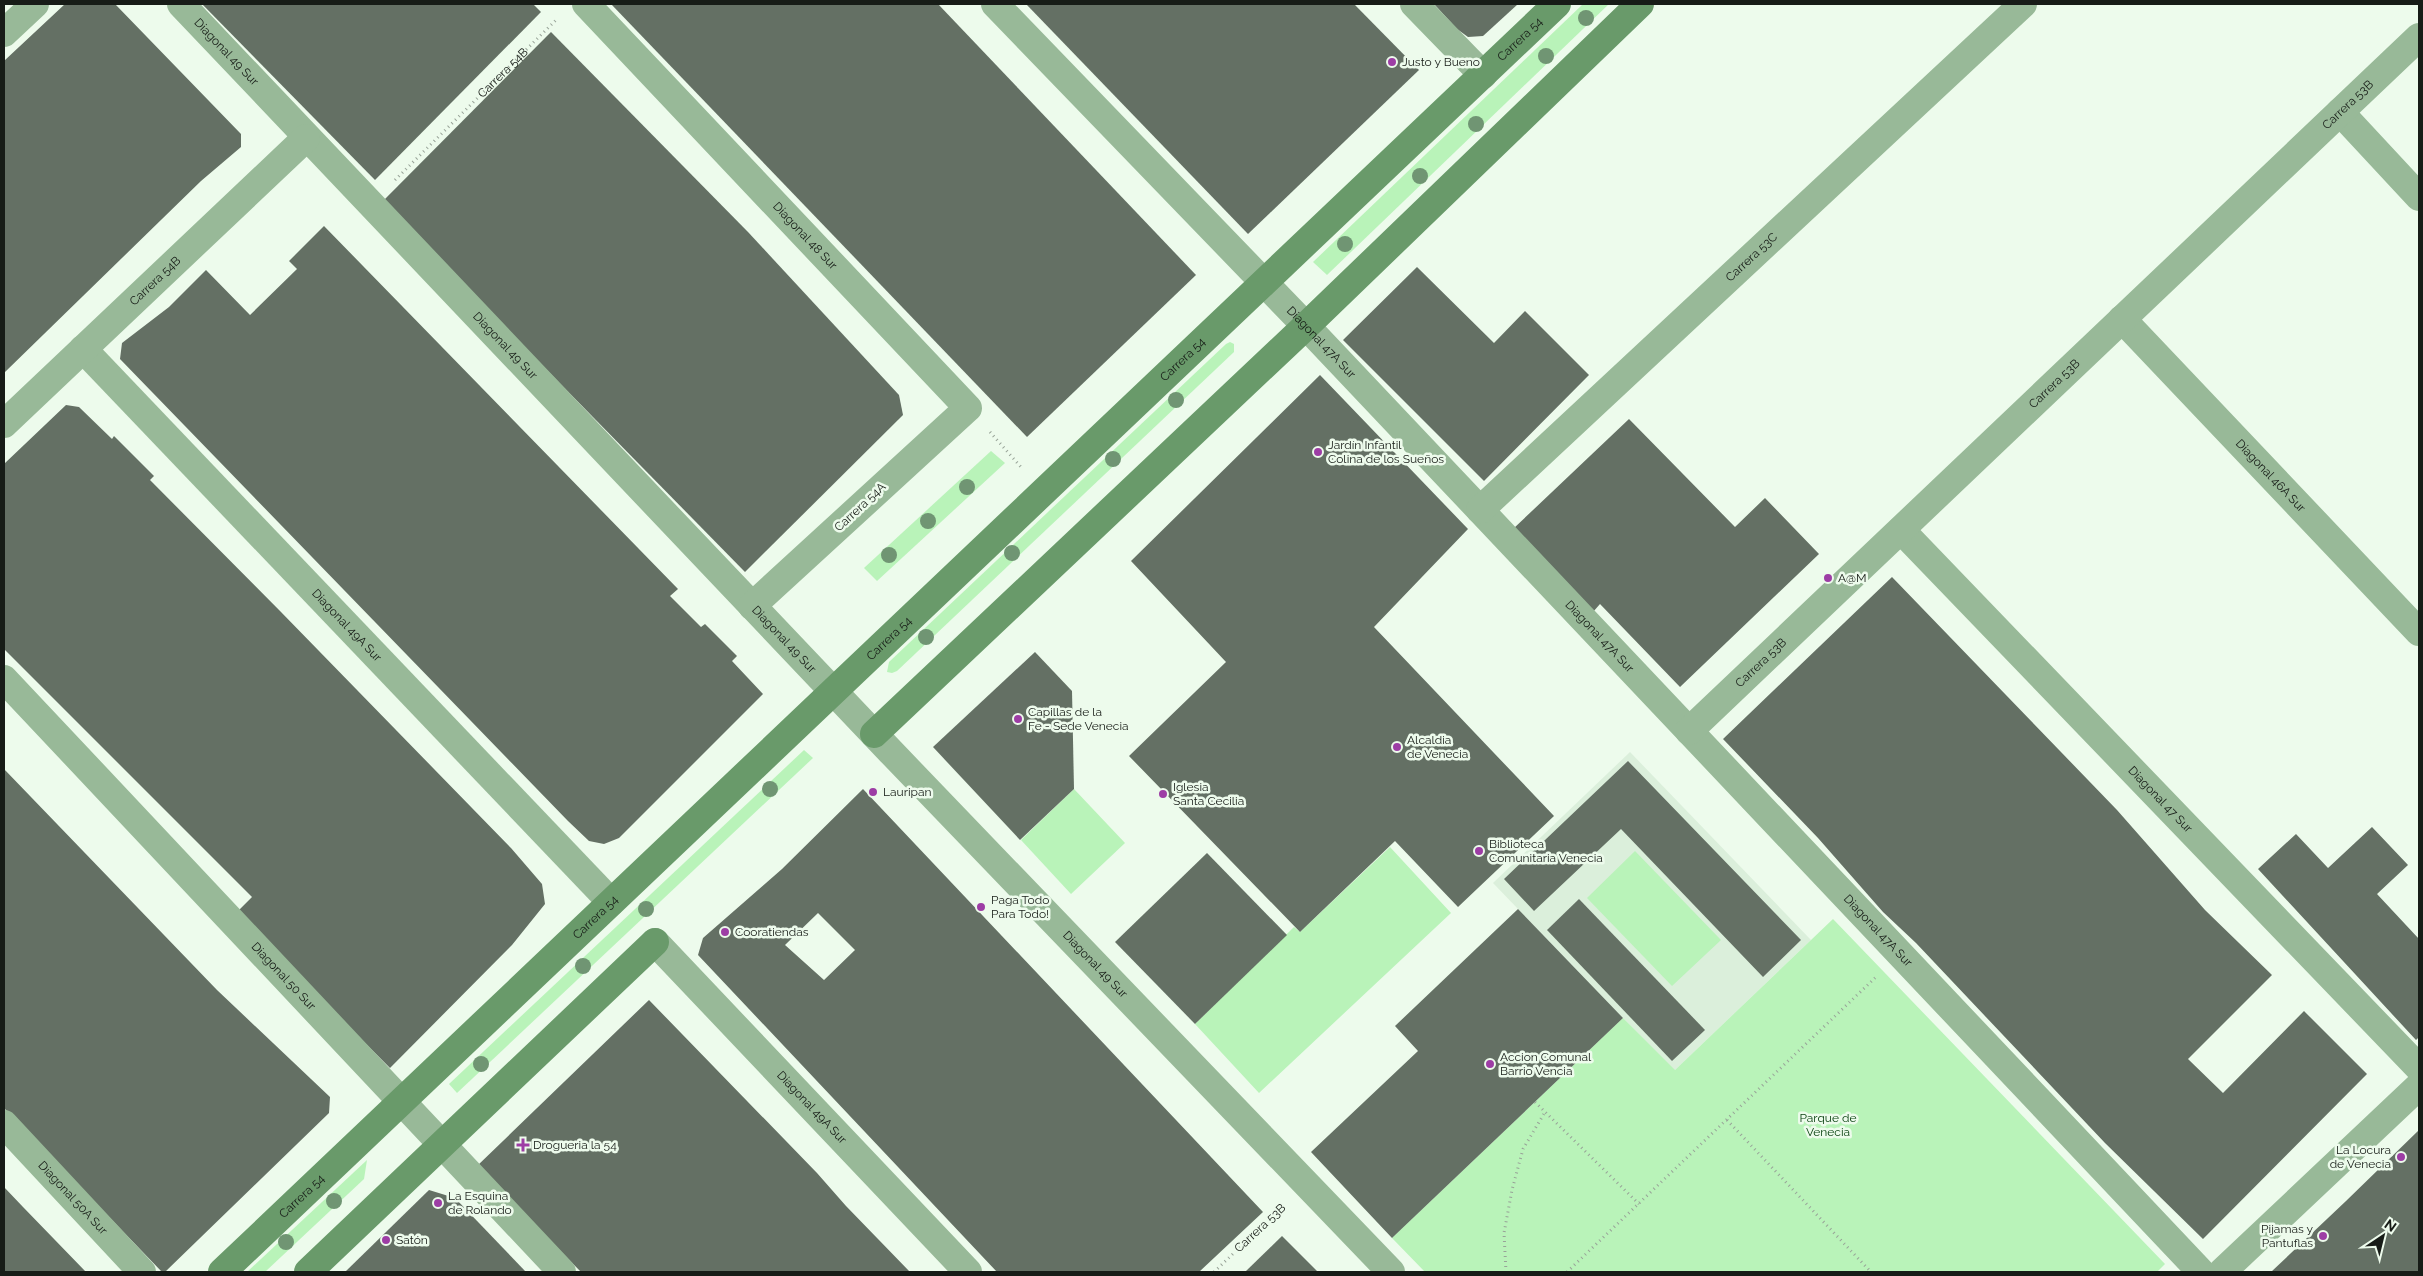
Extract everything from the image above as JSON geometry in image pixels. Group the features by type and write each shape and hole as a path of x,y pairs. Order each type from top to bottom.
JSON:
{"street":[{"path":"4,33 35,4"},
{"name":"Diagonal 49 Sur","path":"181,4 306,138 371,204 874,734 1391,1272"},
{"name":"Diagonal 48 Sur","path":"586,4 968,408"},
{"name":"Diagonal 47A Sur","path":"995,4 1306,326 2201,1272"},
{"path":"1414,4 1483,75"},
{"name":"Carrera 54","path":"222,1272 1557,4"},
{"path":"874,734 1306,326 1640,4"},
{"name":"Carrera 53C","path":"1480,510 2023,4"},
{"name":"Carrera 53B","path":"1689,731 2419,37"},
{"path":"2340,112 2419,197"},
{"name":"Carrera 54B","path":"4,424 306,138"},
{"name":"Diagonal 46A Sur","path":"2122,319 2419,632"},
{"name":"Diagonal 49A Sur","path":"83,348 611,902"},
{"name":"Carrera 54A","path":"752,606 968,408"},
{"name":"Diagonal 47 Sur","path":"1901,530 2419,1068"},
{"name":"Diagonal 50 Sur","path":"4,679 562,1272"},
{"name":"Diagonal 49A Sur","path":"442,1144 655,942 968,1272"},
{"path":"2222,1272 2419,1086"},
{"name":"Diagonal 50A Sur","path":"4,1124 142,1272"},
{"path":"308,1272 442,1144"}],"path":[{"name":"Carrera 54B","path":"371,204 558,18"},
{"path":"968,408 1023,469"},
{"path":"1567,1272 1900,954"},
{"path":"1535,1102 1639,1204"},
{"path":"1506,1272 1504,1233 1512,1190 1523,1149 1545,1112"},
{"path":"1727,1120 1871,1272"},
{"name":"Carrera 53B","path":"1214,1272 1306,1184"}],"shaded area":[{"path":"1630,752 1811,940 1674,1071 1493,883"}],"green space":[{"path":"1583,4 1609,4 1327,275 1313,262"},
{"path":"1230,342 1234,344 1234,352 897,671 887,672 889,662"},
{"path":"991,451 1005,463 877,581 864,568"},
{"path":"804,750 813,758 457,1093 449,1084"},
{"path":"1074,789 1125,843 1071,894 1021,840"},
{"path":"1390,847 1451,913 1259,1093 1195,1024 1294,927 1300,932"},
{"path":"1635,851 1721,940 1672,986 1587,898"},
{"name":"Parque de Venecia","path":"1833,919 2165,1264 2157,1272 1425,1272 1392,1238 1623,1018 1675,1070"},
{"path":"367,1160 364,1179 265,1272 247,1272"}],"building":[{"path":"65,4 115,4 241,134 241,147 201,181 4,373 4,61"},
{"path":"202,4 533,4 541,12 375,180"},
{"path":"611,4 938,4 1196,275 1027,437"},
{"path":"1026,4 1354,4 1419,70 1248,234"},
{"path":"1434,4 1518,4 1483,36 1468,37 1457,29"},
{"path":"551,32 748,232 899,395 903,415 745,572 382,202"},
{"path":"324,226 678,589 670,596 701,627 705,624 737,656 732,661 763,694 619,838 604,844 589,841 568,821 120,359 122,343 169,307 206,270 250,315 297,269 289,261"},
{"path":"1417,267 1494,343 1525,311 1589,375 1484,481 1343,340"},
{"path":"1320,375 1468,529 1374,627 1554,816 1458,907 1395,841 1300,932 1129,756 1226,662 1131,561"},
{"path":"66,405 79,407 112,439 114,436 154,476 150,480 511,848 542,884 545,904 512,945 390,1068 339,1017 239,910 252,897 4,649 4,464"},
{"path":"1629,419 1735,527 1765,498 1819,554 1680,687 1600,604 1593,612 1513,529"},
{"path":"1892,577 2117,810 2205,910 2272,975 2188,1059 2223,1093 2304,1011 2367,1074 2203,1239 2105,1143 1916,943 1883,912 1818,838 1723,739"},
{"name":"Capillas de la Fe - Sede Venecia","path":"1035,652 1072,691 1074,789 1020,840 933,747"},
{"path":"1628,761 1801,940 1763,977 1621,829 1534,911 1504,879"},
{"path":"4,769 217,990 330,1097 329,1113 165,1272 162,1272 4,1108"},
{"path":"863,789 1263,1212 1199,1272 997,1272 698,955 703,938 782,869","holes":["818,913 855,950 824,980 785,945"]},
{"path":"2372,827 2408,865 2377,894 2419,939 2419,1037 2416,1040 2258,869 2296,834 2328,868"},
{"path":"1207,853 1287,935 1195,1024 1115,942"},
{"path":"1579,899 1705,1030 1672,1061 1547,930"},
{"name":"Accion Comunal Barrio Vencia","path":"1518,909 1623,1018 1392,1238 1311,1152 1418,1051 1395,1026"},
{"path":"649,1000 910,1272 581,1272 477,1166"},
{"path":"2419,1130 2419,1272 2271,1272 2346,1201"},
{"path":"4,1187 23,1207 86,1272 4,1272"},
{"path":"429,1190 455,1198 526,1272 345,1272"},
{"path":"1282,1236 1318,1272 1245,1272"}],"place":[{"name":"Justo y Bueno","path":"1392,62"},
{"name":"Jardín Infantil Colina de los Sueños","path":"1318,452"},
{"name":"A@M","path":"1828,578"},
{"name":"Capillas de la Fe - Sede Venecia","path":"1018,719"},
{"name":"Alcaldia de Venecia","path":"1397,747"},
{"name":"Lauripan","path":"873,792"},
{"name":"Iglesia Santa Cecilia","path":"1163,794"},
{"name":"Biblioteca Comunitaria Venecia","path":"1479,851"},
{"name":"Paga Todo Para Todo!","path":"981,907"},
{"name":"Cooratiendas","path":"725,932"},
{"name":"Accion Comunal Barrio Vencia","path":"1490,1064"},
{"name":"Drogueria la 54","path":"523,1145"},
{"name":"La Locura de Venecia","path":"2401,1157"},
{"name":"La Esquina de Rolando","path":"438,1203"},
{"name":"Pijamas y Pantuflas","path":"2323,1236"},
{"name":"Satón","path":"386,1240"}]}
